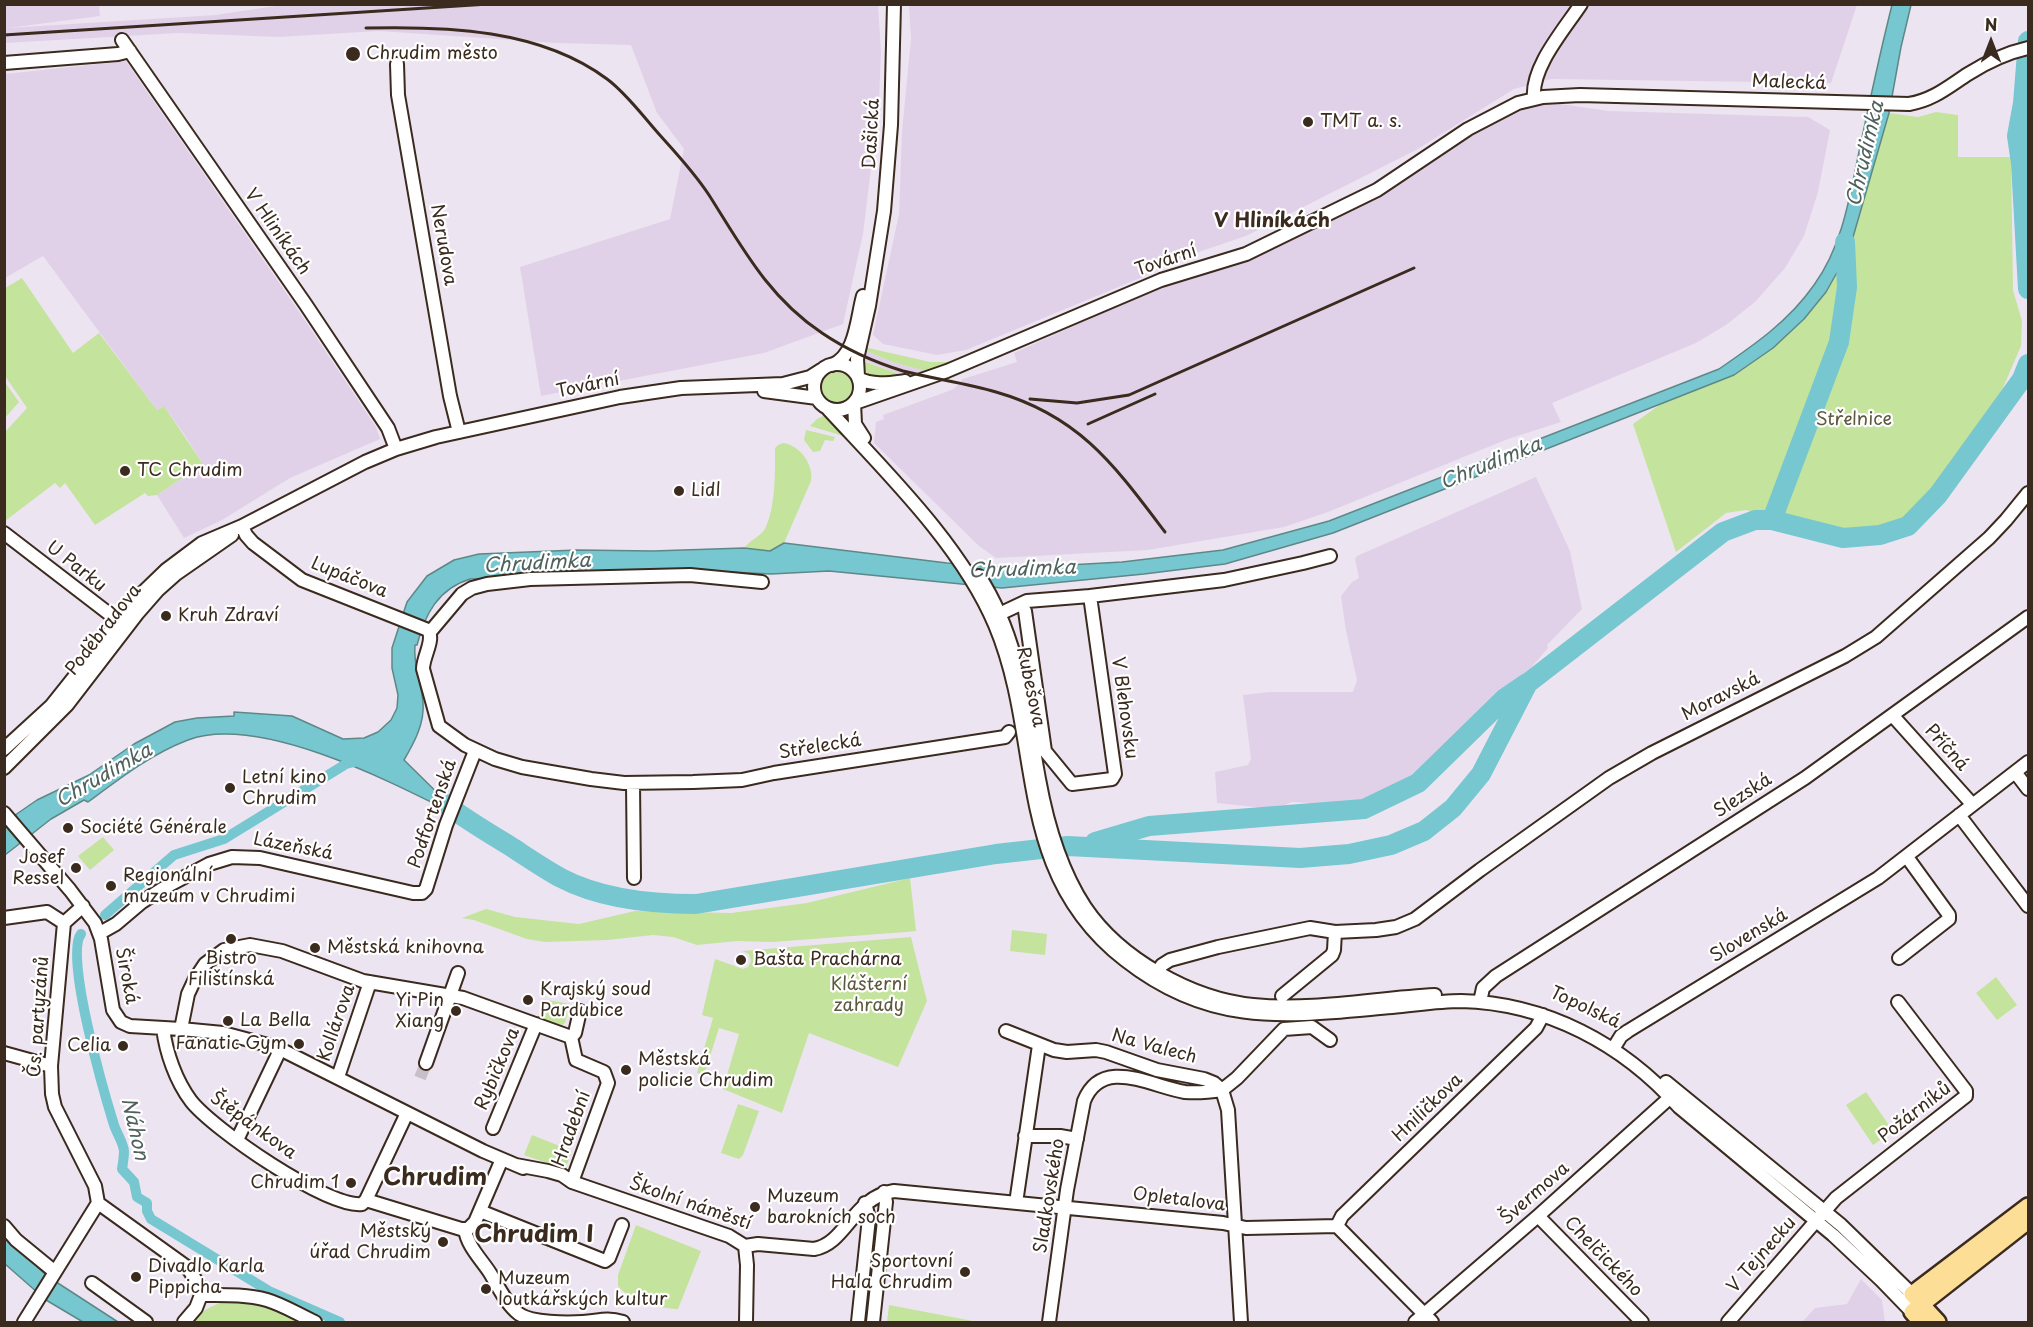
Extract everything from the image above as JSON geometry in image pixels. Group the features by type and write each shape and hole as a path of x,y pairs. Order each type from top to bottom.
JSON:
{"main road":[{"path":"1914,1307 2028,1206"},
{"path":"1914,1307 2028,1221"},
{"path":"1914,1307 1938,1323"}],"street":[{"name":"Dašická","path":"858,377 857,359 869,306 884,210 889,158 894,4"},
{"path":"1534,98 1534,82 1540,66 1581,4"},
{"name":"V Hliníkách","path":"122,40 306,305 388,428 396,449"},
{"name":"Malecká","path":"1534,98 1580,95 1901,105 1927,100 1994,59 2023,49"},
{"path":"4,63 118,54 130,51"},
{"name":"Nerudova","path":"397,64 398,95 450,396 459,432"},
{"name":"Tovární","path":"854,403 930,377 1161,280 1246,254 1370,194 1484,120 1518,103 1534,98"},
{"name":"Dašická","path":"826,368 841,361 848,352 874,264"},
{"path":"846,366 858,377 861,390 854,403 842,410 828,409 817,398 814,384 826,368 846,366"},
{"name":"Tovární","path":"459,432 644,393 681,388 783,384 810,377 826,368"},
{"name":"Tovární","path":"858,377 876,383 930,377"},
{"name":"Tovární","path":"727,387 817,398"},
{"name":"Rubešova","path":"854,403 858,430 930,511 982,589 1016,657 1030,752 1044,822 1060,870 1093,917 1155,975"},
{"name":"Rubešova","path":"828,409 958,553"},
{"name":"Poděbradova","path":"4,768 67,705 153,582 178,560 202,543 242,526 344,472 396,449 459,432"},
{"name":"Moravská","path":"1335,932 1386,929 1415,919 1610,778 1652,753 1845,656 1876,637 1989,538 2007,520 2028,493"},
{"name":"Lupáčova","path":"242,526 249,538 297,577 427,630"},
{"name":"U Parku","path":"4,534 123,625"},
{"path":"996,615 1027,601 1090,596 1242,577 1330,556"},
{"path":"427,630 462,594 472,588 487,584 531,579 690,575 762,582"},
{"name":"V Blehovsku","path":"1025,611 1046,754 1072,784 1112,779 1115,774 1090,596"},
{"name":"Slezská","path":"1480,999 1485,986 1496,976 1805,778 2028,617"},
{"name":"Poděbradova","path":"4,749 58,698 123,625"},
{"name":"Střelecká","path":"427,630 430,638 423,665 436,719 442,729 475,751 522,767 633,784 742,780 1005,737 1009,732"},
{"name":"Příčná","path":"1893,716 1972,804"},
{"name":"Podfortenská","path":"426,889 458,793 475,751"},
{"name":"Slovenská","path":"1615,1046 1628,1031 1849,897 1907,857 2028,762"},
{"path":"2015,772 2028,789"},
{"path":"633,784 634,878"},
{"name":"Široká","path":"4,803 6,815 83,906 96,926 111,1003 117,1018 130,1026 231,1035 280,1050 407,1113"},
{"path":"1959,814 2028,906"},
{"name":"Lázeňská","path":"96,926 116,924 162,889 209,864 232,857 260,858 413,893 422,893 426,889"},
{"path":"1899,958 1949,919 1907,857"},
{"path":"4,918 43,911 64,923 83,906"},
{"name":"Čs. partyzánů","path":"64,923 51,1066 54,1105 95,1186 98,1203"},
{"path":"1155,975 1162,965 1170,960 1218,947 1310,928 1335,932 1332,955 1282,996"},
{"path":"181,1029 185,1003 195,979 212,957 233,947 250,945 292,954 356,979 450,995 571,1037 575,1033 580,1011"},
{"path":"426,1063 458,973"},
{"name":"Topolská","path":"1155,975 1204,994 1253,1005 1306,1005 1436,995 1517,1002 1545,1009 1576,1021 1615,1046 1820,1216 1881,1262 1914,1307"},
{"name":"Kollárova","path":"335,1076 370,982"},
{"name":"Topolská","path":"1480,999 1543,1015 1615,1046"},
{"name":"Požárníků","path":"1820,1216 1837,1196 1966,1096 1966,1090 1898,1002"},
{"name":"Hniličkova","path":"1337,1226 1342,1216 1536,1028 1543,1015"},
{"name":"Rybičkova","path":"492,1128 536,1024"},
{"path":"1240,1323 1228,1110 1222,1090 1237,1078 1284,1029 1312,1027 1330,1040"},
{"name":"Štěpánkova","path":"163,1028 169,1055 186,1094 209,1119 281,1170 309,1186 352,1204 362,1204 366,1200 465,1229"},
{"name":"Na Valech","path":"1006,1031 1062,1052 1096,1050 1106,1052 1157,1070 1204,1079 1214,1083 1222,1090"},
{"name":"Hradební","path":"571,1037 576,1060 604,1072 608,1083 572,1182"},
{"path":"1016,1203 1039,1045"},
{"path":"237,1140 280,1050"},
{"path":"4,1053 51,1066"},
{"name":"Na Valech","path":"1098,1081 1116,1076 1199,1093 1222,1090"},
{"name":"Sladkovského","path":"1049,1323 1065,1206 1084,1101 1089,1090 1098,1081"},
{"name":"Švermova","path":"1424,1320 1674,1094"},
{"path":"366,1200 407,1113"},
{"name":"Školní náměstí","path":"407,1113 516,1165 562,1175 572,1182 729,1236 745,1246 758,1244 821,1248 834,1238 865,1203 884,1192"},
{"path":"1025,1136 1060,1136 1077,1139"},
{"path":"502,1159 480,1211 471,1227 465,1229 470,1244 504,1296 518,1313 528,1318 585,1322 607,1319 623,1323"},
{"name":"Opletalova","path":"884,1192 905,1190 1016,1203 1065,1206 1246,1228 1337,1226"},
{"path":"873,1323 886,1202 884,1192"},
{"path":"24,1323 54,1276 65,1253 98,1203 187,1267 199,1285 201,1295 196,1308 184,1323"},
{"path":"858,1323 869,1218 865,1203"},
{"path":"480,1211 605,1261 609,1258 622,1225"},
{"name":"Chelčického","path":"1538,1216 1642,1323"},
{"name":"V Tejnecku","path":"1728,1323 1820,1216"},
{"path":"4,1226 54,1276"},
{"path":"1337,1226 1424,1320"},
{"path":"745,1246 746,1323"},
{"path":"92,1282 146,1323"},
{"path":"201,1295 236,1295 259,1298 277,1304 315,1323"}],"shaded area":[{"path":"5,4 99,5 100,16 8,28 215,15 289,4 878,5 881,52 879,103 863,234 843,324 764,353 541,396 520,267 670,219 684,149 657,113 631,45 556,43 379,31 278,37 178,33 5,43"},
{"path":"909,5 1857,5 1831,83 1551,79 1514,89 1416,150 1246,236 1160,265 1145,276 966,350 937,355 883,344 873,335 899,214 902,131 911,39"},
{"path":"126,61 302,316 376,427 380,439 290,478 222,520 184,538 157,495 203,464 184,434 164,406 157,410 43,256 5,278 5,74"},
{"path":"1547,102 1609,111 1808,117 1830,130 1818,192 1804,236 1785,268 1755,302 1726,325 1696,343 1552,403 1561,422 1508,439 1328,512 1284,527 1148,550 996,558 979,546 874,443 876,422 884,419 883,415 954,389 963,379 1017,362 1014,353 1180,278 1228,265 1488,123 1522,108"},
{"path":"864,350 895,363 926,371 905,376 863,360"},
{"path":"1536,477 1570,551 1582,609 1547,645 1548,648 1485,721 1435,764 1406,783 1354,802 1337,805 1292,802 1264,808 1217,803 1215,772 1248,765 1251,759 1243,695 1269,692 1353,692 1357,680 1341,596 1352,582 1359,578 1355,559 1357,556"},
{"path":"1861,1279 1882,1300 1885,1322 1802,1322 1815,1308 1847,1304"}],"green space":[{"name":"Střelnice","path":"1936,112 1958,115 1958,157 2011,157 2013,290 2022,321 2021,346 1996,404 1928,505 1895,531 1865,534 1746,510 1726,513 1676,552 1633,424 1665,401 1734,375 1773,348 1804,319 1826,292 1851,244 1889,113 1918,117"},
{"path":"22,278 73,353 99,333 157,410 164,406 203,464 157,495 148,496 145,493 95,525 65,483 60,488 55,483 5,521 5,432 27,408 5,376 5,288"},
{"path":"864,347 930,362 952,362 926,371 895,363 864,350"},
{"path":"863,361 905,376 873,378 866,372"},
{"path":"837,372 848,376 852,387 848,398 837,402 826,398 822,387 826,376"},
{"path":"4,381 19,402 5,418 4,418"},
{"path":"823,416 827,417 850,438 810,426"},
{"path":"806,430 835,437 833,441 825,440 820,451 813,452 804,440"},
{"path":"783,443 795,448 808,462 811,481 784,543 770,551 744,548 765,529 769,520 774,489 775,448"},
{"path":"103,837 114,850 90,870 78,856"},
{"path":"910,878 916,931 906,932 697,945 673,937 653,935 607,940 545,942 527,939 462,918 486,909 515,917 579,924 635,911 731,913 807,903"},
{"path":"1012,930 1047,934 1045,955 1010,951"},
{"name":"Klášterní zahrady","path":"911,937 927,1001 898,1067 809,1033 782,1113 723,1089 739,1034 719,1028 704,1075 697,1073 713,1018 702,1015 715,959 743,969 748,967 751,961 749,954 742,951"},
{"path":"1996,977 2017,1005 1997,1020 1976,993"},
{"path":"543,999 570,1004 565,1023 562,1025 538,1019"},
{"path":"1866,1092 1893,1131 1873,1145 1846,1105"},
{"path":"738,1104 759,1111 743,1155 739,1159 721,1153"},
{"path":"532,1135 572,1151 565,1169 524,1155"},
{"path":"636,1225 701,1251 678,1309 645,1303 629,1296 618,1286 618,1275"},
{"path":"237,1299 264,1304 302,1321 191,1322 212,1306"},
{"path":"889,1305 978,1322 887,1322"}],"water":[{"name":"Chrudimka","path":"1892,5 1911,5 1889,113 1851,244 1826,292 1804,319 1773,348 1734,375 1333,533 1225,564 1002,588 829,571 771,574 689,570 470,579 449,589 434,604 424,623 417,645 415,645 415,660 423,710 418,732 404,760 463,818 402,788 328,756 290,744 252,736 218,734 188,740 161,752 88,802 84,800 51,819 5,855 5,822 37,800 89,775 134,744 175,722 234,716 234,712 292,716 343,739 364,738 378,732 391,720 397,708 398,695 392,668 392,648 407,602 427,576 454,560 479,554 577,550 653,551 744,548 770,551 784,543 947,563 1015,568 1122,562 1223,550 1329,521 1719,369 1758,341 1794,310 1824,270 1839,236 1849,201"},
{"path":"4,1233 47,1276 118,1322 83,1322 46,1300 5,1264"}],"waterway":[{"path":"2028,41 2023,103 2017,136 2021,163 2028,289"},
{"path":"1772,520 1839,342 1847,287 1845,242"},
{"path":"444,803 541,866 576,885 627,899 679,904 696,904 996,854 1068,846 1300,858 1349,854 1391,845 1424,831 1453,808 1481,774 1528,683 1723,532 1755,520 1772,520 1843,538 1880,535 1908,526 1938,495 2022,379 2028,364"},
{"path":"1095,842 1149,826 1364,809 1418,783 1505,698 1527,683"},
{"name":"Náhon","path":"105,915 174,855 224,839 346,764 358,761"},
{"name":"Náhon","path":"81,934 77,947 82,996 103,1086 123,1148 122,1169 134,1182 137,1197 147,1203 147,1211 151,1219 269,1291 340,1322"}],"tunnel":[{"path":"420,1078 426,1063"}],"railway":[{"path":"4,35 489,4"},
{"path":"366,28 428,28 491,34 522,40 581,62 621,91 685,163 758,270 786,304 803,319 841,345 882,364 996,392 1025,402 1051,415 1073,429 1112,465 1165,532"},
{"path":"1030,399 1077,403 1129,395 1414,268"},
{"path":"1088,424 1155,394"}],"place":[{"name":"Chrudim město","path":"353,54"},
{"name":"TMT a. s.","path":"1308,122"},
{"name":"TC Chrudim","path":"125,471"},
{"name":"Lidl","path":"679,491"},
{"name":"Kruh Zdraví","path":"166,616"},
{"name":"Letní kino Chrudim","path":"230,788"},
{"name":"Société Générale","path":"68,828"},
{"name":"Josef Ressel","path":"76,868"},
{"name":"Regionální muzeum v Chrudimi","path":"111,886"},
{"name":"Bistro Filištínská","path":"231,939"},
{"name":"Městská knihovna","path":"315,948"},
{"name":"Bašta Prachárna","path":"741,960"},
{"name":"Krajský soud Pardubice","path":"528,1000"},
{"name":"Yi Pin Xiang","path":"456,1011"},
{"name":"La Bella","path":"228,1021"},
{"name":"Fanatic Gym","path":"299,1044"},
{"name":"Celia","path":"123,1046"},
{"name":"Městská policie Chrudim","path":"626,1070"},
{"name":"Chrudim 1","path":"351,1183"},
{"name":"Muzeum barokních soch","path":"755,1207"},
{"name":"Městský úřad Chrudim","path":"443,1242"},
{"name":"Sportovní Hala Chrudim","path":"965,1272"},
{"name":"Divadlo Karla Pippicha","path":"136,1277"},
{"name":"Muzeum loutkářských kultur","path":"486,1289"}],"district":[{"name":"V Hliníkách","path":"1272,221"},
{"name":"Chrudim","path":"435,1178"},
{"name":"Chrudim I","path":"534,1235"}]}
